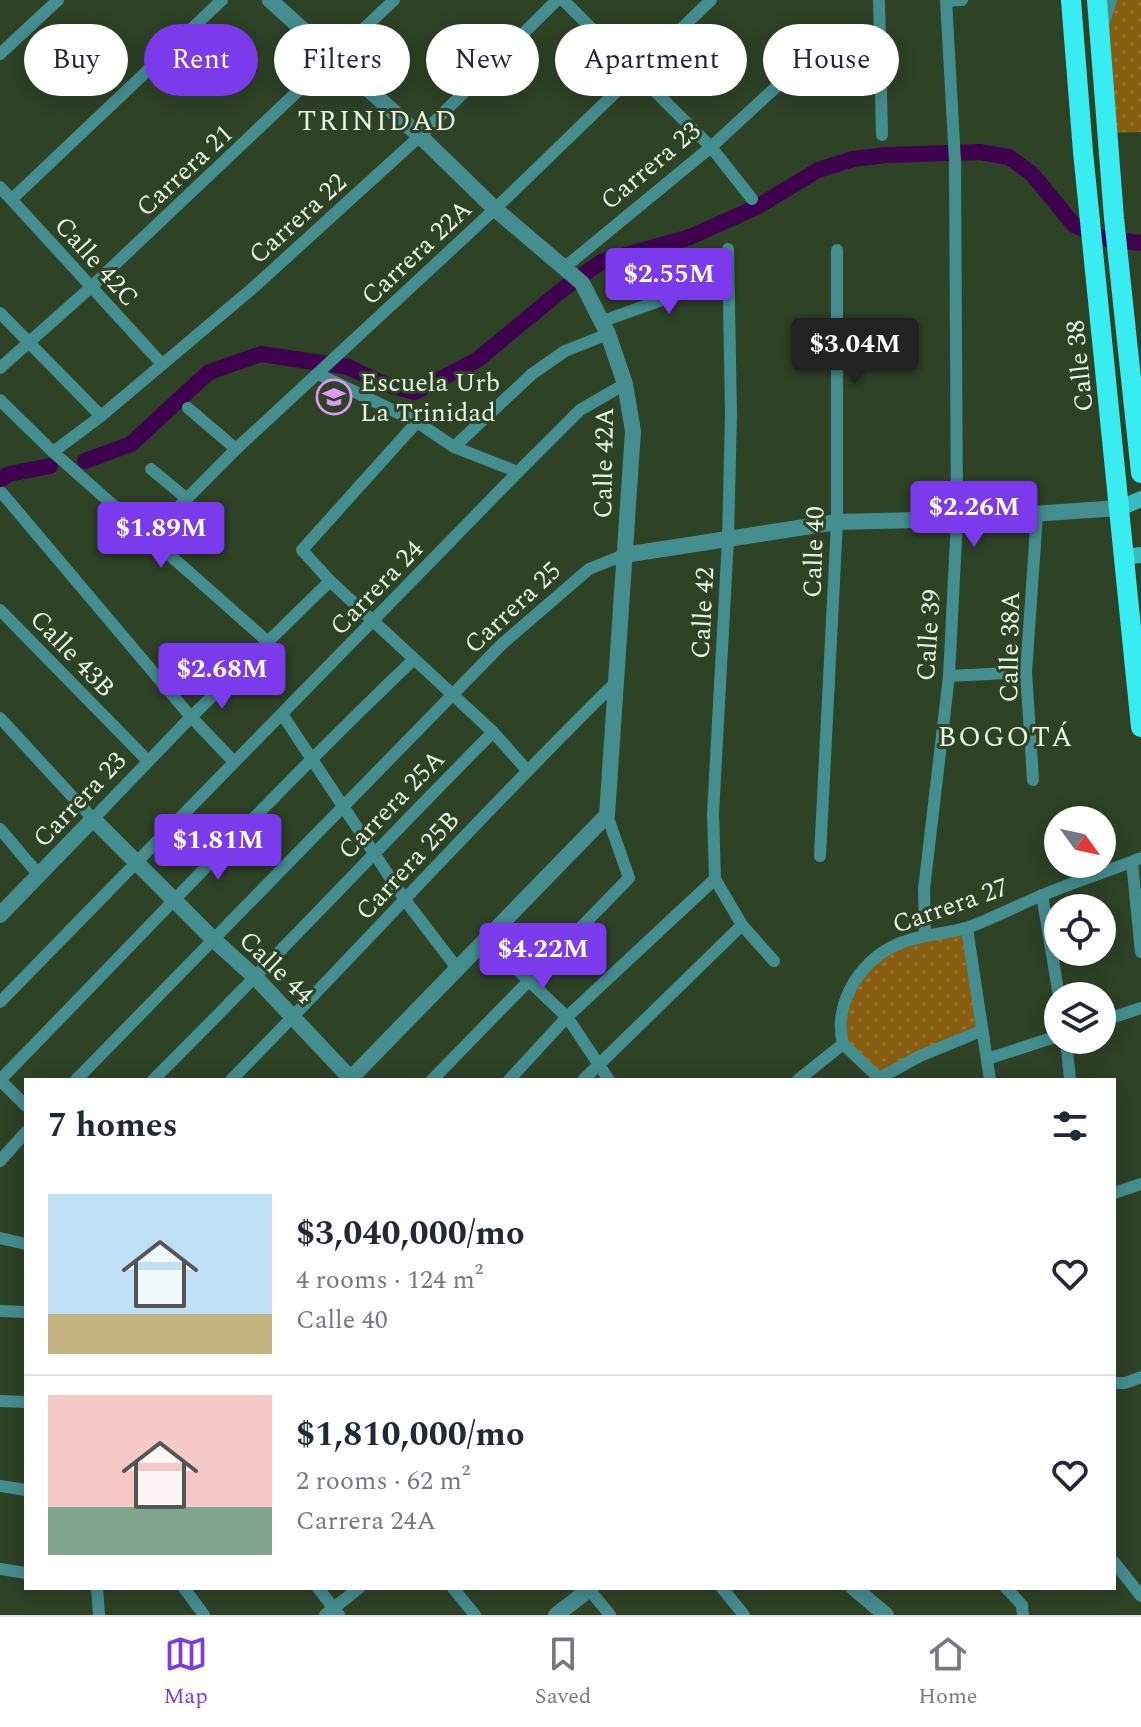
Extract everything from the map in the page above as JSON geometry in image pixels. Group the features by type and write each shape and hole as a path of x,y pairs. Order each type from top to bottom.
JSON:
{"highway":[{"name":"Calle 38","path":"1071,0 1083,152 1120,508 1132,556 1141,727"},
{"name":"Calle 38","path":"1097,0 1117,252 1141,473"}],"main road":[{"name":"Carrera 25","path":"1120,508 1141,499"}],"street":[{"path":"0,54 58,0"},
{"path":"12,199 222,0"},
{"name":"Calle 42A","path":"270,0 296,24"},
{"name":"Carrera 21","path":"370,24 394,0"},
{"name":"Carrera 22","path":"53,452 101,416 254,287 420,136 557,0"},
{"path":"563,0 587,24"},
{"name":"Carrera 22A","path":"686,24 711,0"},
{"path":"879,0 882,135"},
{"path":"946,1 962,0"},
{"path":"1100,35 1111,0"},
{"name":"Calle 39","path":"925,936 924,889 949,676 957,519 955,161 946,1"},
{"name":"Carrera 21","path":"0,368 295,96"},
{"name":"Calle 42A","path":"375,96 495,209 569,271 589,293 606,328 625,384 633,431 607,815 629,878 529,979"},
{"name":"Carrera 22A","path":"150,536 236,449 612,96"},
{"path":"659,96 711,147 752,199"},
{"name":"Carrera 23","path":"569,271 766,96"},
{"name":"Calle 42C","path":"0,187 161,363"},
{"name":"Calle 42","path":"728,249 731,414 728,539 713,814 715,879 742,925 774,961"},
{"name":"Calle 40","path":"820,856 837,522 837,250"},
{"path":"454,447 532,374 565,351 606,328 701,286 728,282"},
{"path":"0,313 101,416"},
{"path":"320,372 417,422 454,447 518,472"},
{"name":"Carrera 24","path":"0,1002 580,410 625,384"},
{"path":"0,400 53,452 267,641"},
{"path":"188,408 236,449"},
{"path":"417,422 304,546 304,553 413,660 493,732 526,769"},
{"path":"151,469 186,498"},
{"path":"1,494 191,717 234,762"},
{"name":"Carrera 25","path":"78,1078 502,644 589,569 624,555 837,522 957,519 1120,508"},
{"name":"Calle 38A","path":"1033,780 1026,672 1037,515"},
{"name":"Carrera 23","path":"0,915 191,717 330,581"},
{"name":"Calle 43B","path":"0,610 148,761"},
{"path":"24,1104 0,1080 175,902 312,756 413,660"},
{"path":"949,676 1026,672"},
{"name":"Carrera 25B","path":"233,1078 526,769 617,681"},
{"path":"282,714 405,900 457,968"},
{"name":"Calle 44","path":"0,718 93,819 256,978 349,1078"},
{"name":"Carrera 25A","path":"155,1078 493,732"},
{"path":"351,1078 607,815"},
{"path":"0,829 39,875"},
{"path":"1136,860 1141,952"},
{"name":"Carrera 27","path":"843,1044 839,1028 841,1010 860,973 876,957 900,942 967,928 1042,895 1136,860"},
{"path":"511,1078 567,1017 715,879"},
{"path":"1042,895 1057,982"},
{"path":"585,1078 742,925"},
{"path":"967,928 990,1078"},
{"path":"486,940 567,1017 608,1078"},
{"path":"434,1078 529,979"},
{"path":"1116,1016 1141,1008"},
{"path":"882,1078 920,1056 981,1031"},
{"path":"987,1059 1044,1041"},
{"path":"800,1078 843,1044 879,1078"},
{"path":"1067,1054 1070,1078"},
{"path":"0,1161 24,1134"},
{"path":"1116,1192 1141,1184"},
{"path":"0,1238 24,1244"},
{"path":"0,1311 24,1312"},
{"path":"1116,1383 1141,1377"},
{"path":"0,1401 24,1402"},
{"path":"0,1486 24,1490"},
{"path":"1116,1565 1141,1596"},
{"path":"0,1569 24,1573"},
{"path":"97,1590 99,1615"},
{"path":"185,1590 204,1615"},
{"path":"319,1590 333,1613 357,1590"},
{"path":"455,1590 475,1615"},
{"path":"556,1615 588,1590"},
{"path":"590,1590 610,1615"},
{"path":"724,1590 744,1615"},
{"path":"856,1590 886,1615"},
{"path":"1008,1590 1022,1605 1023,1615"}],"shaded area":[{"path":"1097,0 1141,0 1141,132 1107,133"},
{"path":"967,928 981,1031 880,1078 843,1044 841,1010 860,973 900,942"}],"waterway":[{"path":"85,461 131,444 209,372 261,354 348,367 382,383 415,392 477,360 601,262 690,237 757,207 818,170 853,159 979,152 1009,157 1032,174 1074,225 1104,238 1141,243"},
{"path":"0,480 9,474 50,466"}],"place":[{"name":"Escuela Urb La Trinidad","path":"334,397"}],"district":[{"name":"TRINIDAD","path":"378,120"},
{"name":"BOGOTÁ","path":"1006,736"}]}
